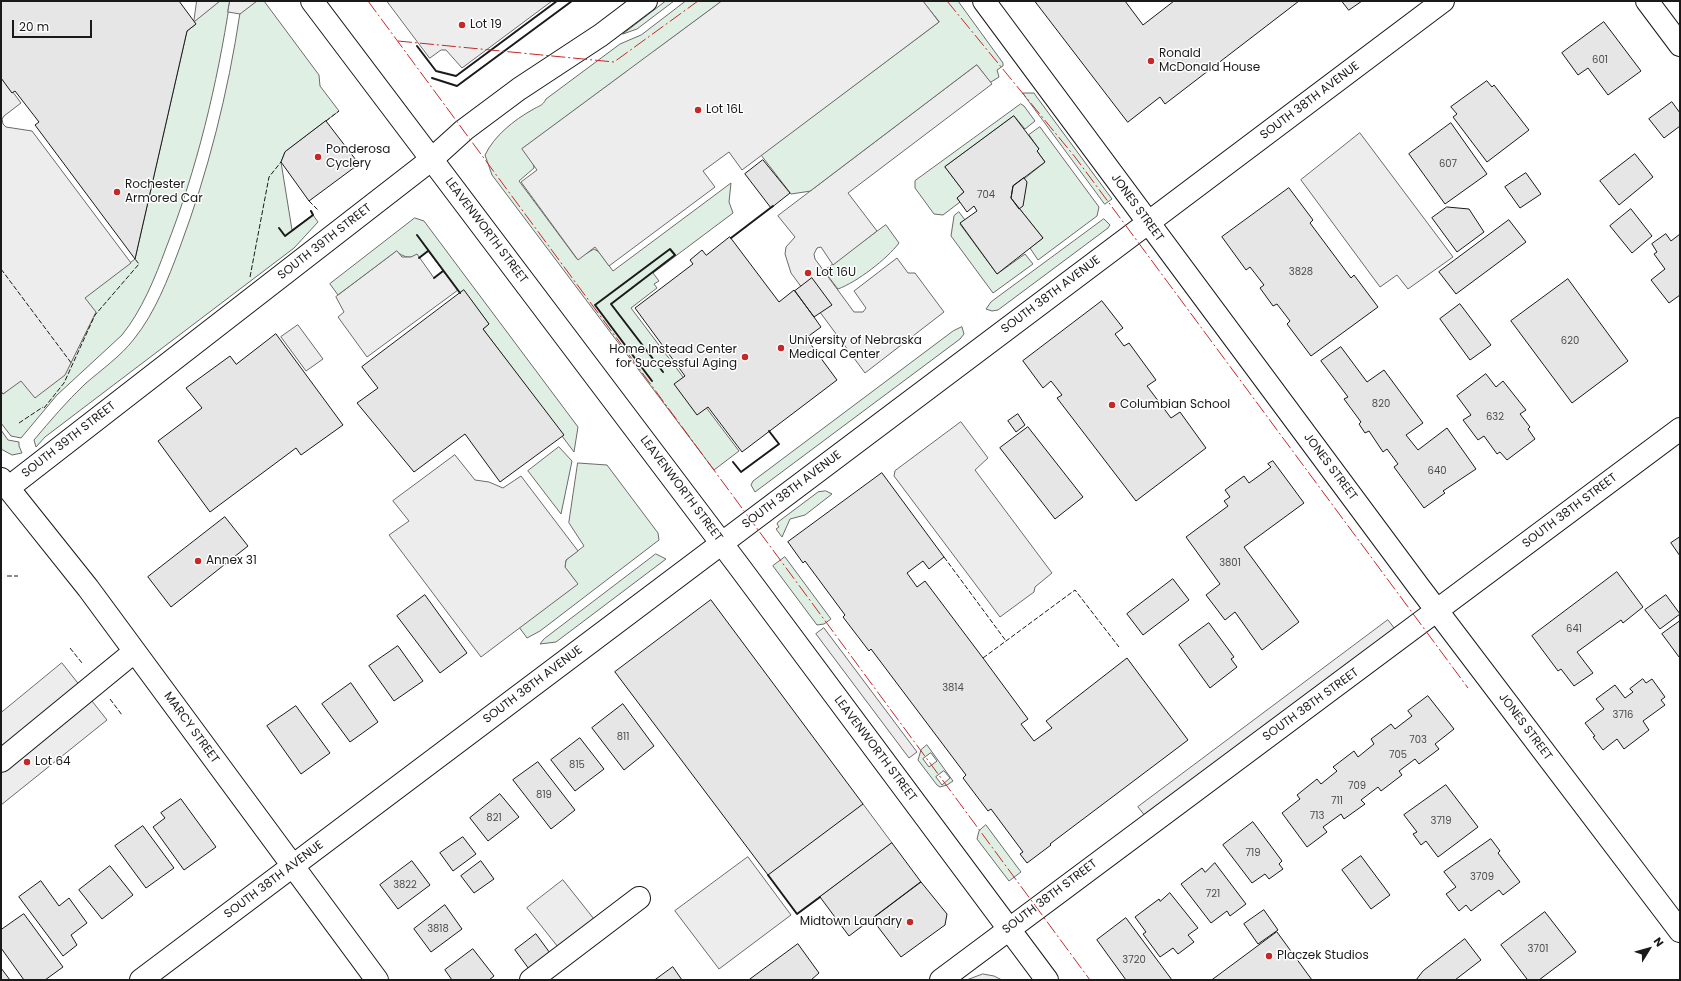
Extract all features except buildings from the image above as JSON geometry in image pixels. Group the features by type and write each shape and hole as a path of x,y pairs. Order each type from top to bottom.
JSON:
{"street":[{"name":"LEAVENWORTH STREET","path":"312,1 721,542 1047,980"},
{"name":"SOUTH 39TH STREET","path":"5,483 432,159 464,130 546,70 601,35 646,1"},
{"name":"JONES STREET","path":"984,1 1437,611 1680,931"},
{"name":"SOUTH 38TH AVENUE","path":"141,980 721,542 1443,1"},
{"path":"1647,1 1680,45"},
{"name":"SOUTH 38TH STREET","path":"941,980 1680,429"},
{"name":"MARCY STREET","path":"5,483 88,588 376,980"},
{"path":"1,761 134,652"},
{"path":"531,980 639,898"}],"green space":[{"path":"220,1 230,1 219,64 205,126 177,218 147,293 136,315 122,335 57,395 21,438 11,436 1,423 1,391 3,394 21,380 84,298 135,259 187,31 196,24 194,22"},
{"path":"257,1 264,1 319,75 320,86 339,111 285,152 281,162 292,230 313,215 318,222 294,248 45,437 36,447 34,440 85,384 129,345 142,329 155,307 180,247 200,190 230,73 240,13"},
{"path":"666,1 674,1 637,29 623,34"},
{"path":"686,1 722,1 655,51 639,84 628,71 523,149 533,163 534,168 519,181 577,259 594,249 599,252 613,271 731,183 729,202 733,213 653,273 659,281 654,284 657,288 631,308 739,451 714,470 492,175 485,155 499,135 525,114 542,105 546,99 620,44 641,35"},
{"path":"923,1 958,1 1003,63 1003,66 997,70 999,77 991,82 989,81 977,65 811,191 791,194 761,155 939,22"},
{"path":"1023,93 1034,93 1112,199 1105,204"},
{"path":"1021,104 1035,121 1025,129 1014,116 945,167 964,192 957,198 960,202 943,215 934,214 915,188 915,181"},
{"path":"1040,127 1099,207 1097,216 1038,260 1030,248 1043,238 1011,198 1024,179 1045,162 1037,151 1039,149 1029,135"},
{"path":"959,212 965,220 960,224 997,274 1025,254 1033,264 993,293 951,236 954,216"},
{"path":"415,218 424,221 578,427 574,452 562,436 563,435 483,329 489,324 464,291 460,293 428,251 419,258 417,255 408,257 396,252 338,295 330,284"},
{"path":"1104,219 1110,225 1108,228 998,310 992,311 986,309 991,302"},
{"path":"886,225 899,243 887,256 871,269 846,286 838,289 824,271"},
{"path":"962,327 964,334 960,339 755,492 751,485 753,481 953,331"},
{"path":"1,430 8,440 19,442 22,453 12,455 1,449"},
{"path":"559,447 572,461 561,514 528,471"},
{"path":"578,463 607,465 658,533 659,540 540,631 527,638 511,616 565,567 566,560 584,546 569,523"},
{"path":"826,491 832,494 805,515 790,519 782,537 776,529 779,527 777,524 778,522 818,492"},
{"path":"656,554 666,559 556,642 540,644 544,639"},
{"path":"785,557 831,619 824,624 817,625 773,566"},
{"path":"927,745 953,781 940,787 937,785 918,760 921,750","holes":["931,753 937,761 929,767 923,759","944,771 950,778 942,785 936,777"]},
{"path":"986,825 1021,872 1009,881 977,839 979,831"}],"shaded area":[{"path":"197,1 220,1 194,22"},
{"path":"230,1 257,1 240,14 228,12"},
{"name":"Lot 19","path":"387,1 552,1 462,68 446,50 441,50 430,58"},
{"name":"Lot 16L","path":"722,1 923,1 939,22 742,170 729,152 703,171 715,187 609,266 595,247 578,260 521,182 537,170 522,149"},
{"name":"Lot 16U","path":"977,65 992,84 848,193 877,231 833,265 821,247 817,248 814,254 815,259 854,312 863,312 866,308 854,291 897,258 908,273 915,273 944,312 865,373 791,273 785,254 786,247 795,237 778,216"},
{"path":"1,76 21,103 4,116 2,119 3,124 6,127 32,131 131,263 85,298 96,312 65,375 35,398 21,381 3,394 1,391"},
{"path":"1360,133 1453,257 1408,289 1397,275 1380,287 1301,180"},
{"path":"397,251 402,257 411,257 417,254 434,278 443,271 458,290 367,357 338,317 344,312 336,297"},
{"path":"298,325 323,359 306,371 281,337"},
{"path":"961,422 988,458 975,470 1052,573 1035,587 1034,592 1000,617 894,476 895,471"},
{"path":"455,455 475,480 489,482 503,488 521,476 578,551 566,560 565,567 578,584 481,657 389,535 409,521 393,501"},
{"path":"1388,620 1395,629 1146,817 1138,807"},
{"path":"824,628 917,752 909,758 816,634"},
{"name":"Lot 64","path":"62,663 107,720 1,805 1,713"},
{"path":"863,804 892,843 797,914 768,875"},
{"path":"748,857 791,915 719,969 675,911"},
{"path":"563,880 594,919 558,947 527,908"},
{"path":"983,974 994,976 1002,980 967,980"}],"fence":[{"path":"326,121 339,111"},
{"path":"250,277 269,177 281,162"},
{"path":"309,201 319,211"},
{"path":"285,236 313,215"},
{"path":"44,408 64,383 95,315 139,264 135,259"},
{"path":"1,269 72,364"},
{"path":"19,423 43,407"},
{"path":"944,557 1006,641"},
{"path":"7,576 18,576"},
{"path":"983,658 1075,590 1119,647"},
{"path":"70,648 82,663"},
{"path":"110,699 122,715"}],"wall":[{"path":"417,46 436,71 456,76 557,1"},
{"path":"432,78 457,86 572,1"},
{"path":"731,238 773,206"},
{"path":"279,228 285,236 313,215 311,211"},
{"path":"417,235 460,293"},
{"path":"652,381 595,305 670,249 675,255 611,304 663,372"},
{"path":"419,258 428,251"},
{"path":"434,278 443,271"},
{"path":"733,462 741,472 779,444 769,431"},
{"path":"768,875 797,914 820,897"}],"power":[{"path":"368,1 1090,980"},
{"path":"398,41 614,62 698,1"},
{"path":"947,1 1075,157 1468,688"}],"place":[{"name":"Lot 19","path":"462,25"},
{"name":"Ronald McDonald House","path":"1151,61"},
{"name":"Lot 16L","path":"698,110"},
{"name":"Ponderosa Cyclery","path":"318,157"},
{"name":"Rochester Armored Car","path":"117,192"},
{"name":"Lot 16U","path":"808,273"},
{"name":"University of Nebraska Medical Center","path":"781,348"},
{"name":"Home Instead Center for Successful Aging","path":"745,357"},
{"name":"Columbian School","path":"1112,405"},
{"name":"Annex 31","path":"198,561"},
{"name":"Lot 64","path":"27,762"},
{"name":"Midtown Laundry","path":"910,922"},
{"name":"Placzek Studios","path":"1269,956"}]}
